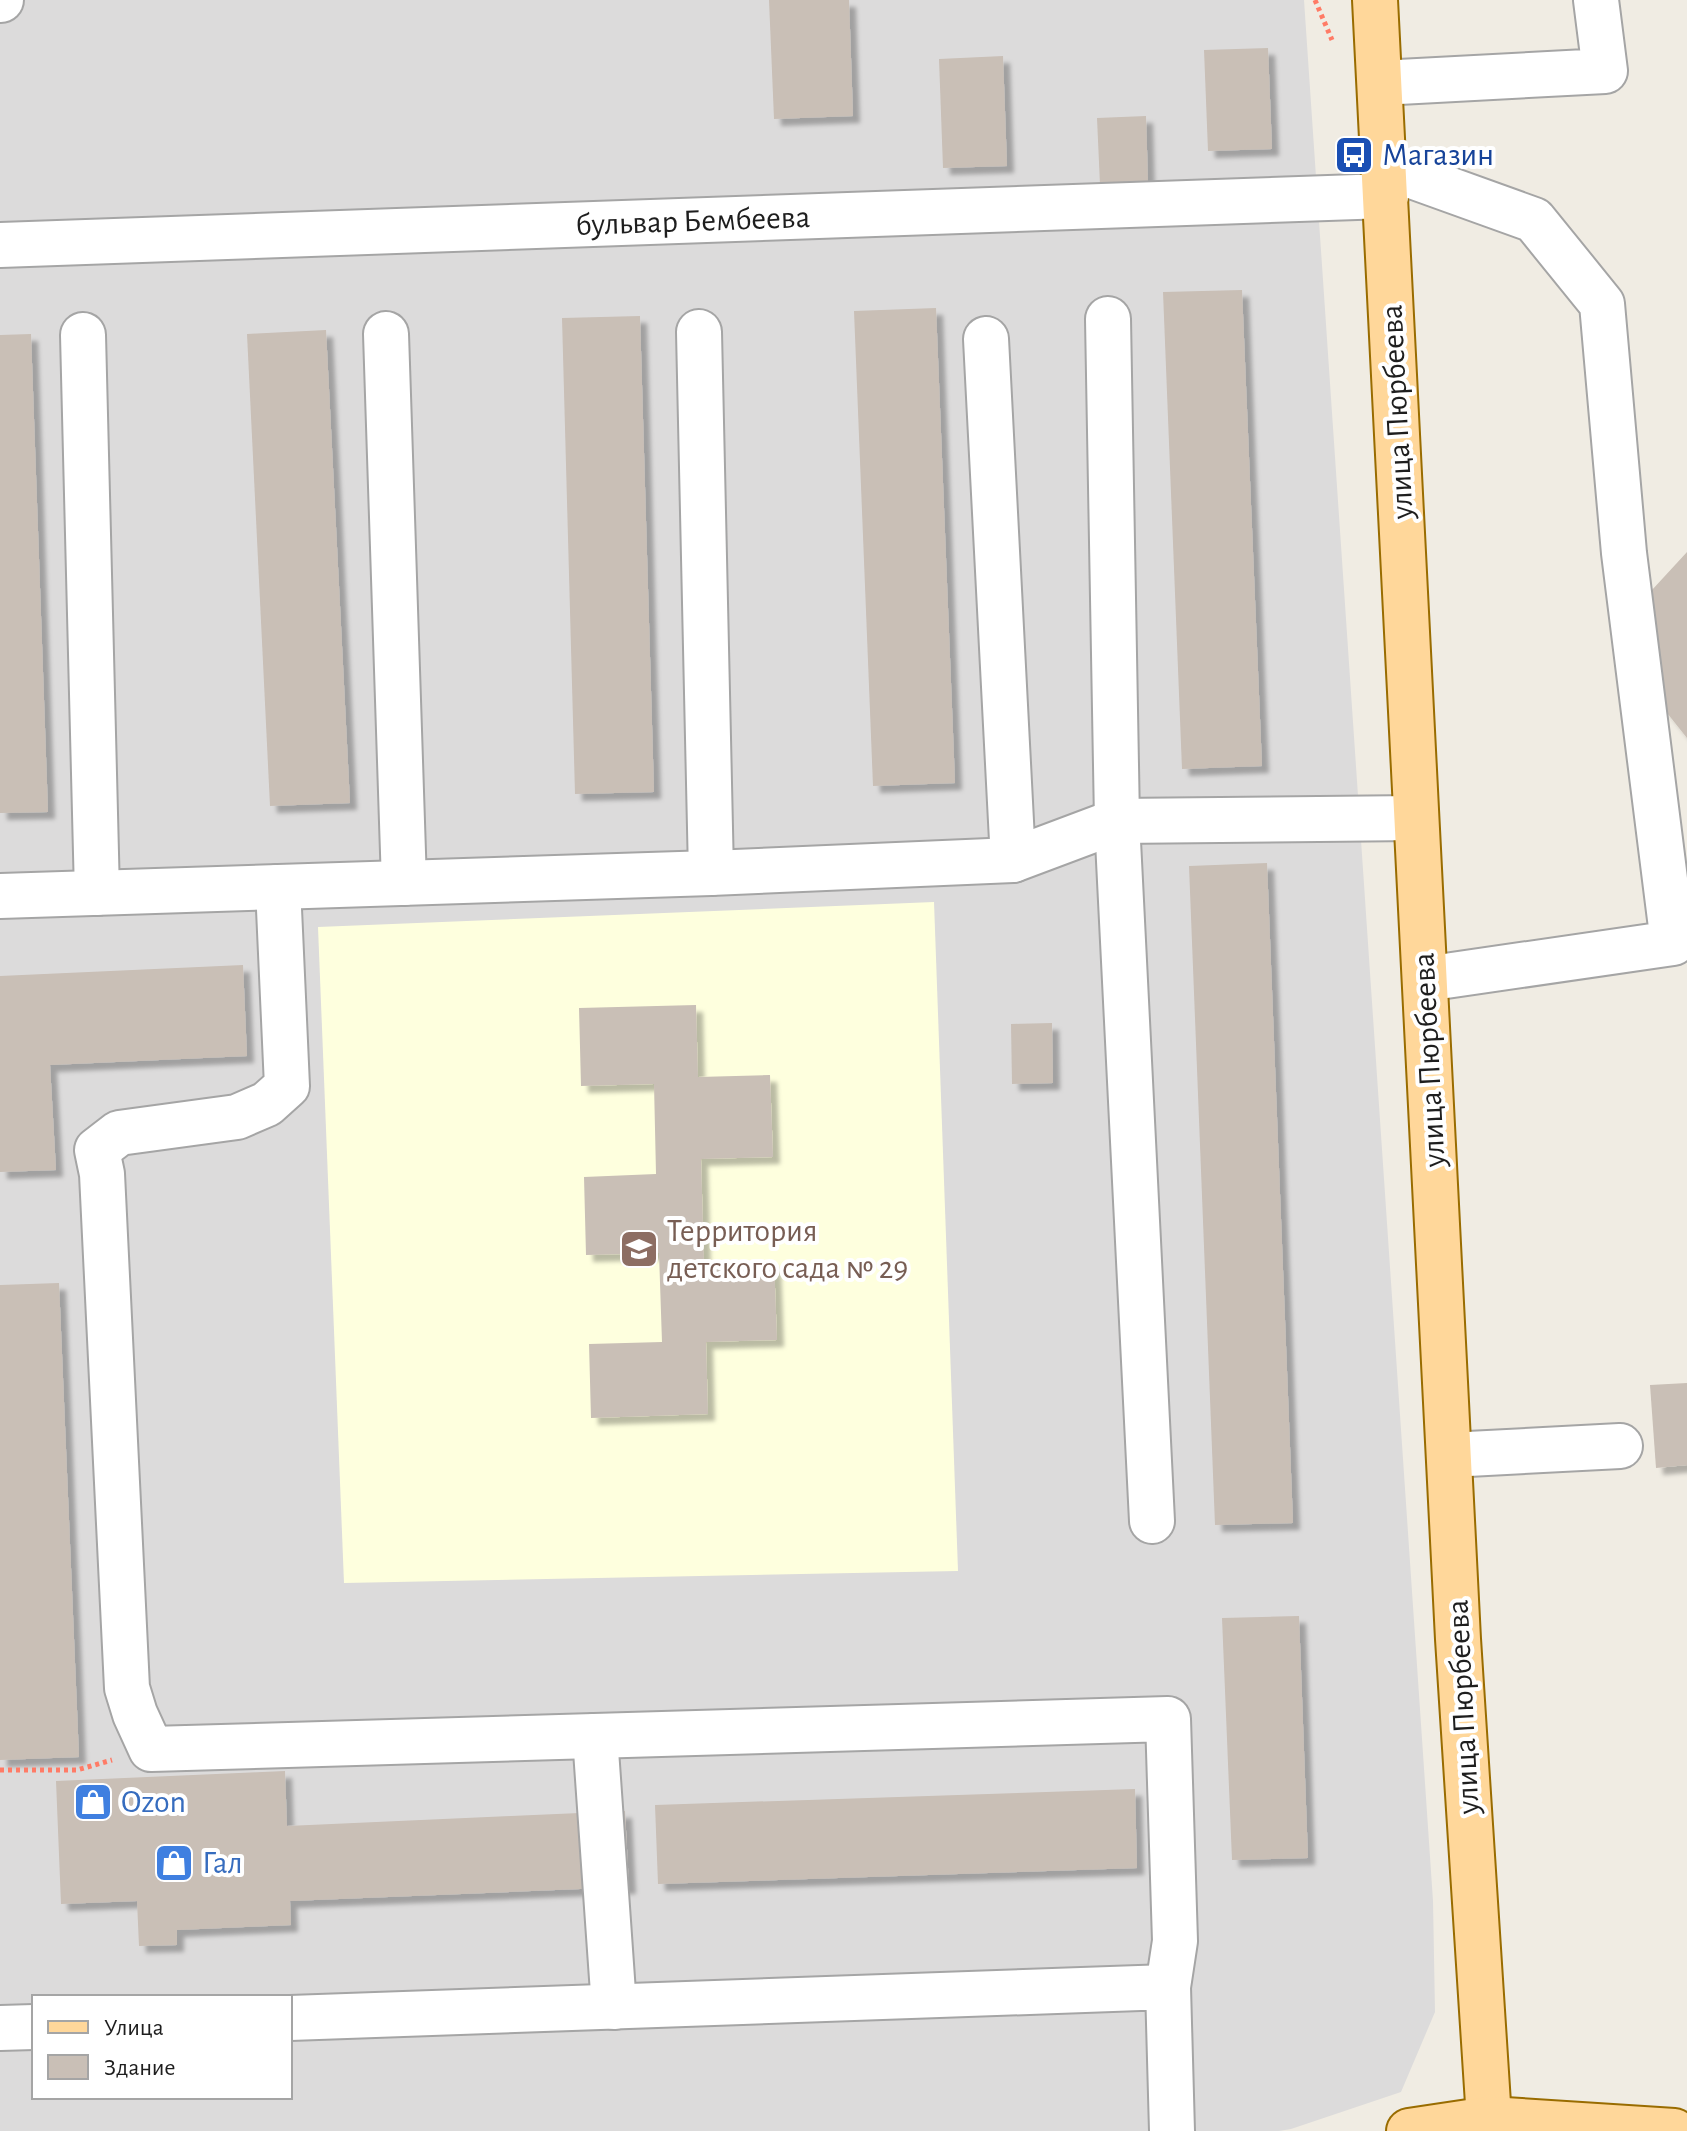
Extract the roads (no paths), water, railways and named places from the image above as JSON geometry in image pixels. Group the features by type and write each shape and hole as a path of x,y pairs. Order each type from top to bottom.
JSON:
{"main road":[{"name":"улица Пюрбеева","path":"1375,0 1458,1639 1489,2125"},
{"path":"1409,2131 1489,2125 1674,2131"}],"street":[{"path":"1380,83 1605,71 1596,0"},
{"path":"1385,181 1534,220 1602,304 1624,553 1673,943 1425,979"},
{"name":"бульвар Бембеева","path":"0,245 1385,181"},
{"path":"1108,319 1117,821 1152,1521"},
{"path":"699,332 711,873"},
{"path":"386,334 404,883"},
{"path":"83,335 97,893"},
{"path":"986,339 1013,860"},
{"path":"0,896 1013,860 1117,821 1416,818"},
{"path":"278,887 287,1086 267,1104 237,1117 119,1133 97,1150 102,1174 127,1688 151,1749 1168,1719 1175,1941 1168,1987 1172,2131"},
{"path":"1449,1455 1620,1446"},
{"path":"595,1736 614,2007"},
{"path":"292,2018 1168,1987"},
{"path":"0,2028 32,2027"}],"place":[{"name":"Магазин","path":"1354,155"},
{"name":"Территория детского сада № 29","path":"639,1249"},
{"name":"Ozon","path":"93,1802"},
{"name":"Гал","path":"174,1863"}]}
